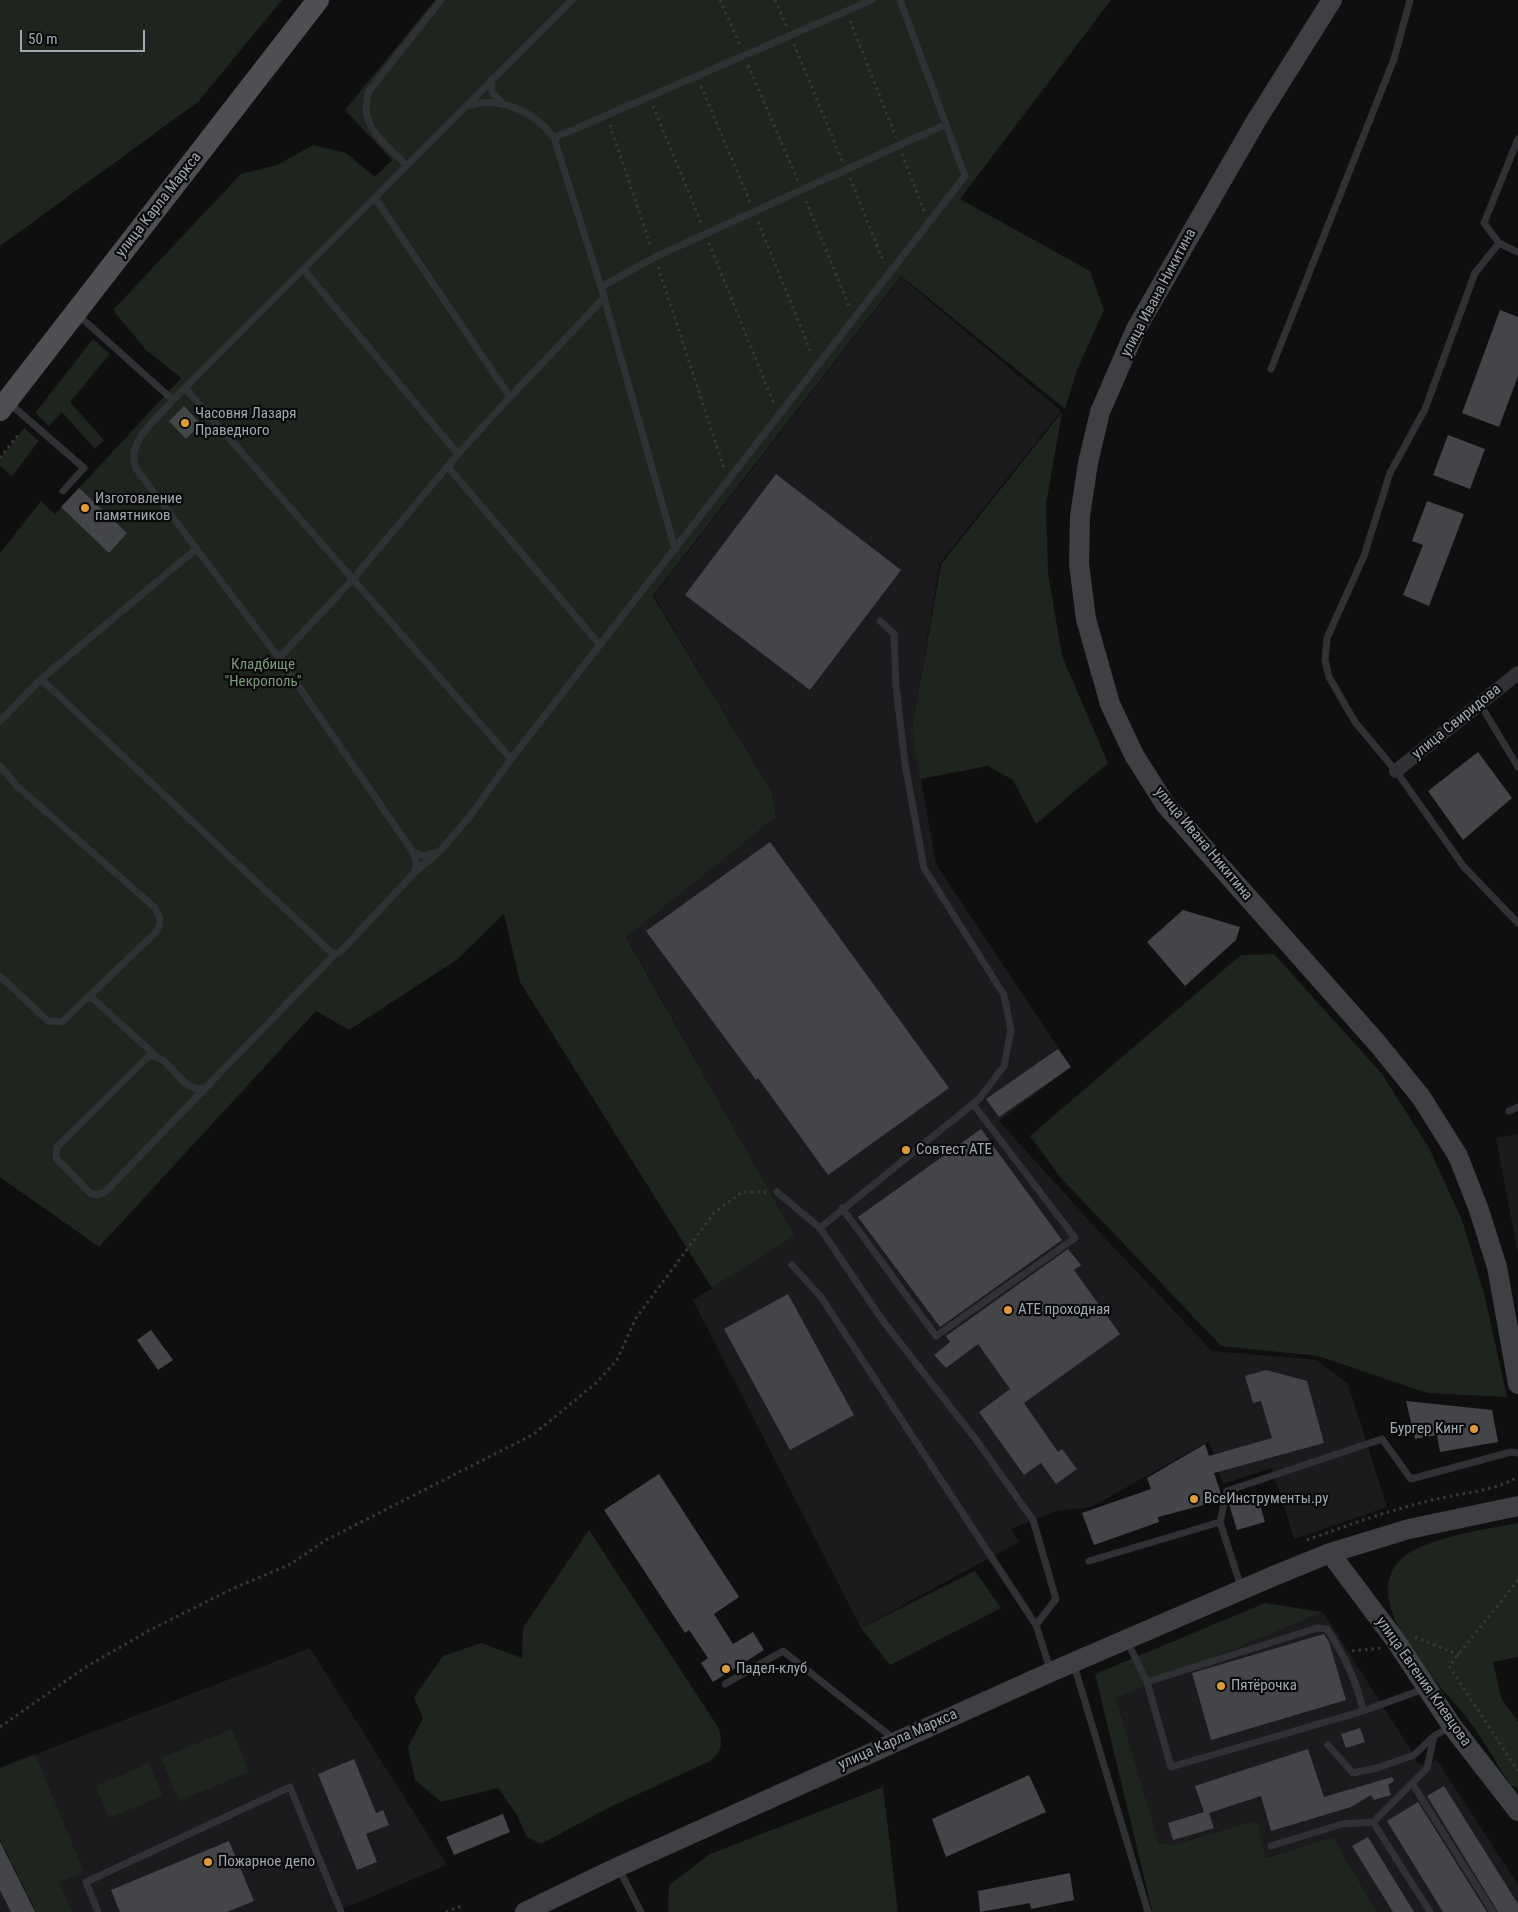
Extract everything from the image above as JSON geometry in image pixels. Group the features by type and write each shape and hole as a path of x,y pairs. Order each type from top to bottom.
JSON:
{"main road":[{"name":"улица Карла Маркса","path":"4,406 318,0"},
{"name":"улица Ивана Никитина","path":"1332,0 1256,121 1136,329 1100,412 1088,463 1080,516 1079,564 1085,610 1110,704 1134,755 1165,804 1377,1043 1420,1097 1458,1156 1479,1210 1497,1267 1518,1384"},
{"name":"улица Карла Маркса","path":"525,1912 618,1867 896,1741 1073,1662 1276,1575 1330,1553 1369,1540 1446,1520 1518,1506"},
{"name":"улица Евгения Клевцова","path":"1330,1553 1396,1641 1452,1726 1518,1811"}],"street":[{"name":"улица Свиридова","path":"1396,771 1518,673"}],"lane":[{"path":"407,166 375,132 367,120 365,103 369,91 441,0"},
{"path":"415,872 416,862 413,852 279,658 137,470 132,456 137,442 173,400 572,0"},
{"path":"554,138 872,0"},
{"path":"157,1056 149,1056 144,1060 56,1151 58,1162 90,1194 98,1195 105,1192 203,1088 334,955 342,950 415,872 440,851 470,816 511,759 965,176 900,0"},
{"path":"1271,369 1394,59 1410,0"},
{"path":"492,80 492,92 501,103"},
{"path":"465,108 482,102 501,103 532,117 546,128 554,138 601,287 675,549"},
{"path":"601,287 655,257 946,124"},
{"path":"1518,139 1484,223 1499,243 1518,252"},
{"path":"375,198 510,397"},
{"path":"1499,243 1475,272 1425,408 1390,473 1364,556 1327,638 1325,660 1329,677 1355,722 1396,771 1464,867 1518,923"},
{"path":"303,270 458,454"},
{"path":"279,658 354,579 458,454 604,298"},
{"path":"75,312 173,400"},
{"path":"185,388 511,759"},
{"path":"4,406 84,468 63,491"},
{"path":"448,466 600,645"},
{"path":"0,721 41,679 196,549"},
{"path":"820,1228 842,1208 973,1104 1004,1066 1011,1030 1004,995 924,868 905,764 896,686 894,634 880,621"},
{"path":"41,679 334,955"},
{"path":"1480,704 1518,767"},
{"path":"0,766 17,786 160,914 159,928 66,1019 52,1023 0,976"},
{"path":"413,852 426,856 440,851"},
{"path":"90,996 192,1088 193,1095 190,1102"},
{"path":"144,1060 147,1054 145,1046"},
{"path":"192,1088 203,1088"},
{"path":"842,1208 936,1336 1075,1238 973,1104"},
{"path":"1509,1111 1518,1107"},
{"path":"777,1192 820,1228 882,1321 977,1441 1033,1520 1056,1599 1036,1625"},
{"path":"792,1265 822,1297 1036,1625 1051,1672"},
{"path":"1242,1590 1220,1522 1227,1491 1382,1439 1411,1479 1511,1452 1518,1453"},
{"path":"1089,1561 1220,1522"},
{"path":"1147,1682 1317,1628 1327,1629 1342,1652 1360,1695 1363,1711"},
{"path":"1126,1640 1147,1682 1171,1767 1363,1711 1426,1688"},
{"path":"725,1684 783,1651 896,1741"},
{"path":"1073,1662 1148,1912"},
{"path":"1328,1745 1353,1773 1377,1768 1414,1755 1434,1736 1452,1726"},
{"path":"1271,1846 1342,1824 1373,1822 1427,1768 1434,1736"},
{"path":"1412,1783 1493,1912"},
{"path":"98,1912 86,1882 290,1787 341,1912"},
{"path":"1373,1822 1430,1912"},
{"path":"618,1867 641,1912"}],"path":[{"path":"720,0 854,318"},
{"path":"775,0 889,274"},
{"path":"846,11 928,224"},
{"path":"649,96 779,415"},
{"path":"606,115 728,480"},
{"path":"0,458 18,434"},
{"path":"0,1727 84,1668 150,1630 234,1588 291,1564 326,1540 534,1434 596,1383 617,1360 636,1318 714,1213 742,1192 777,1192"},
{"path":"1307,1540 1348,1525 1431,1500 1506,1484 1518,1477"},
{"path":"1518,1580 1449,1666 1518,1771"},
{"path":"446,1912 464,1905"}],"shaded area":[{"path":"901,277 1061,411 940,563 912,729 936,864 1071,1067 999,1121 1104,1237 1212,1351 1317,1360 1348,1384 1387,1507 1294,1539 1272,1468 1223,1484 1209,1441 1091,1507 1056,1511 1011,1529 1019,1542 861,1628 693,1300 795,1236 626,936 776,817 772,792 654,596"},
{"path":"1518,1134 1518,1254 1496,1138"},
{"path":"1323,1612 1414,1755 1418,1765 1437,1760 1518,1885 1518,1912 1377,1912 1333,1837 1264,1858 1257,1820 1172,1845 1159,1843 1116,1697"},
{"path":"310,1648 447,1865 335,1912 0,1912 0,1768"}],"green space":[{"path":"0,0 282,0 198,102 0,246"},
{"name":"Кладбище \"Некрополь\"","path":"435,0 1111,0 960,199 1090,271 1104,310 1077,370 1065,409 901,276 653,596 772,792 776,817 626,937 795,1236 712,1288 520,982 504,914 458,959 349,1030 316,1011 99,1247 0,1177 0,553 41,501 55,514 181,378 146,350 113,310 241,174 277,165 313,145 346,153 375,177 392,160 345,110"},
{"path":"93,339 110,354 70,402 104,440 95,449 62,412 49,426 35,413"},
{"path":"1062,412 1046,505 1048,573 1062,656 1108,763 1036,824 1013,780 988,766 920,779 912,729 941,564"},
{"path":"24,428 39,441 12,476 0,466 0,459"},
{"path":"1274,954 1382,1074 1429,1148 1462,1220 1485,1297 1507,1397 1427,1393 1318,1356 1221,1346 1061,1178 1030,1136 1241,955"},
{"path":"1518,1523 1518,1657 1493,1662 1501,1698 1518,1722 1518,1788 1511,1785 1473,1726 1423,1665 1408,1643 1395,1620 1389,1598 1389,1578 1400,1560 1410,1552 1423,1546 1439,1540"},
{"path":"589,1530 718,1727 721,1746 720,1750 710,1761 606,1809 541,1844 527,1837 517,1815 498,1788 441,1802 415,1780 408,1747 423,1718 414,1697 443,1656 481,1643 522,1658 523,1628"},
{"path":"975,1571 1001,1608 890,1665 861,1628"},
{"path":"1265,1603 1323,1612 1116,1698 1159,1843 1172,1845 1257,1820 1265,1858 1333,1837 1377,1912 1141,1912 1152,1910 1095,1674"},
{"path":"232,1729 249,1772 179,1801 161,1758"},
{"path":"35,1754 84,1872 59,1882 72,1912 37,1912 0,1838 0,1768"},
{"path":"149,1763 163,1796 109,1818 96,1786"},
{"path":"883,1787 898,1912 668,1912 669,1885 710,1854"}],"building":[{"path":"1500,310 1518,317 1518,376 1499,427 1462,413"},
{"name":"Часовня Лазаря Праведного","path":"184,406 201,424 186,439 169,421"},
{"path":"1448,435 1485,449 1470,489 1433,475"},
{"path":"776,474 901,570 810,690 685,595"},
{"path":"79,488 127,533 109,553 61,507"},
{"path":"1427,501 1464,514 1429,606 1403,595 1423,545 1412,541"},
{"path":"1478,752 1512,798 1463,840 1428,791"},
{"path":"770,842 949,1088 828,1175 758,1078 756,1080 646,931"},
{"path":"1183,910 1240,927 1236,940 1185,986 1147,942"},
{"path":"1058,1049 1071,1067 999,1117 986,1099"},
{"path":"981,1129 1062,1240 940,1327 858,1217"},
{"path":"1068,1249 1081,1265 1074,1270 1120,1334 1024,1403 1058,1452 1062,1449 1077,1469 1056,1484 1041,1463 1024,1475 979,1412 1010,1389 978,1344 946,1368 934,1355 950,1342 946,1336"},
{"path":"788,1294 854,1415 790,1450 724,1329"},
{"path":"151,1330 173,1360 158,1370 137,1340"},
{"path":"1266,1370 1307,1381 1324,1443 1214,1473 1221,1494 1219,1501 1158,1517 1159,1522 1094,1545 1082,1513 1151,1489 1147,1478 1205,1444 1209,1456 1272,1438 1261,1401 1253,1403 1245,1376"},
{"path":"1406,1401 1492,1410 1498,1442 1440,1452 1437,1435 1415,1439"},
{"path":"659,1474 739,1597 714,1614 733,1644 753,1632 764,1650 713,1682 701,1663 708,1658 689,1630 685,1633 604,1510"},
{"path":"1256,1492 1265,1522 1237,1530 1229,1504 1230,1500"},
{"path":"1324,1634 1329,1642 1346,1700 1211,1740 1192,1673"},
{"path":"1360,1728 1365,1742 1346,1748 1341,1734"},
{"path":"1308,1749 1324,1797 1392,1777 1394,1781 1388,1785 1391,1795 1374,1800 1371,1795 1351,1807 1271,1831 1261,1796 1209,1813 1214,1828 1173,1840 1168,1823 1204,1812 1195,1786"},
{"path":"354,1759 376,1813 383,1810 389,1825 366,1834 377,1862 357,1870 318,1774"},
{"path":"1029,1775 1046,1812 946,1857 932,1819"},
{"path":"1444,1786 1518,1904 1518,1912 1498,1912 1427,1796"},
{"path":"1418,1802 1487,1912 1443,1912 1387,1821"},
{"path":"503,1814 510,1832 454,1855 446,1837"},
{"path":"1368,1837 1414,1912 1393,1912 1352,1846"},
{"name":"Пожарное депо","path":"229,1841 254,1901 227,1912 120,1912 111,1890"},
{"path":"0,1842 35,1912 11,1912 0,1890"},
{"path":"1070,1873 1074,1900 1031,1909 1030,1903 980,1912 978,1891"}],"place":[{"name":"Часовня Лазаря Праведного","path":"185,423"},
{"name":"Изготовление памятников","path":"85,508"},
{"name":"Совтест АТЕ","path":"906,1150"},
{"name":"АТЕ проходная","path":"1008,1310"},
{"name":"Бургер Кинг","path":"1474,1429"},
{"name":"ВсеИнструменты.ру","path":"1194,1499"},
{"name":"Падел-клуб","path":"726,1669"},
{"name":"Пятёрочка","path":"1221,1686"},
{"name":"Пожарное депо","path":"208,1862"}]}
